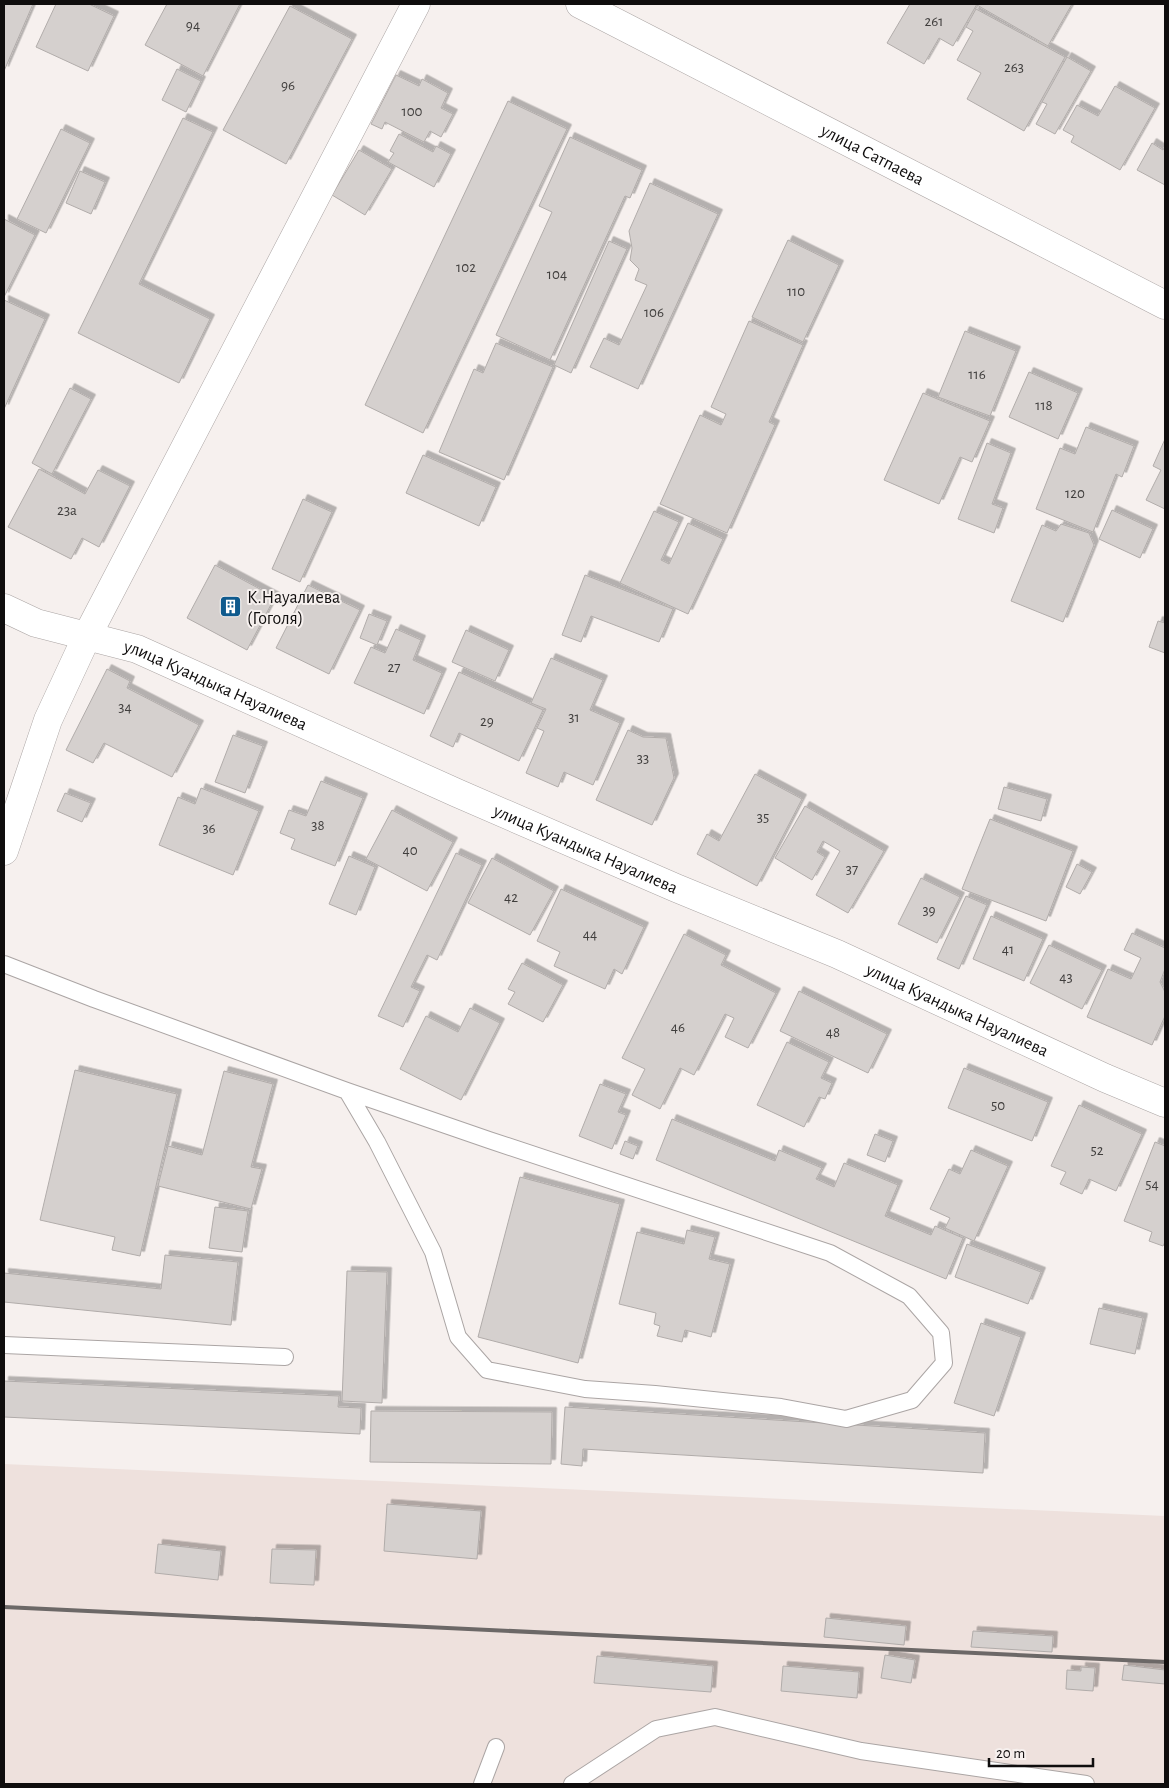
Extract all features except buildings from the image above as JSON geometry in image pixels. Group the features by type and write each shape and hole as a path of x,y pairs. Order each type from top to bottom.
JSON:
{"street":[{"path":"4,851 48,720 87,636 416,4"},
{"name":"улица Сатпаева","path":"580,4 1165,305"},
{"name":"улица Куандыка Науалиева","path":"4,608 36,623 137,649 224,690 476,801 676,888 837,954 1105,1078 1165,1103"}],"lane":[{"path":"4,964 94,999 347,1091 830,1253 909,1296 941,1333 944,1363 912,1400 846,1419 781,1407 585,1389 487,1370 458,1337 433,1252 381,1150 347,1091"},
{"path":"4,1345 285,1357"},
{"path":"572,1784 656,1729 715,1717 861,1751 1086,1784"},
{"path":"482,1784 496,1747"}],"shaded area":[{"path":"4,1464 1165,1516 1165,1784 4,1784"}],"railway":[{"path":"4,1607 1165,1662"}],"place":[{"name":"К.Науалиева (Гоголя)","path":"231,607"}]}
